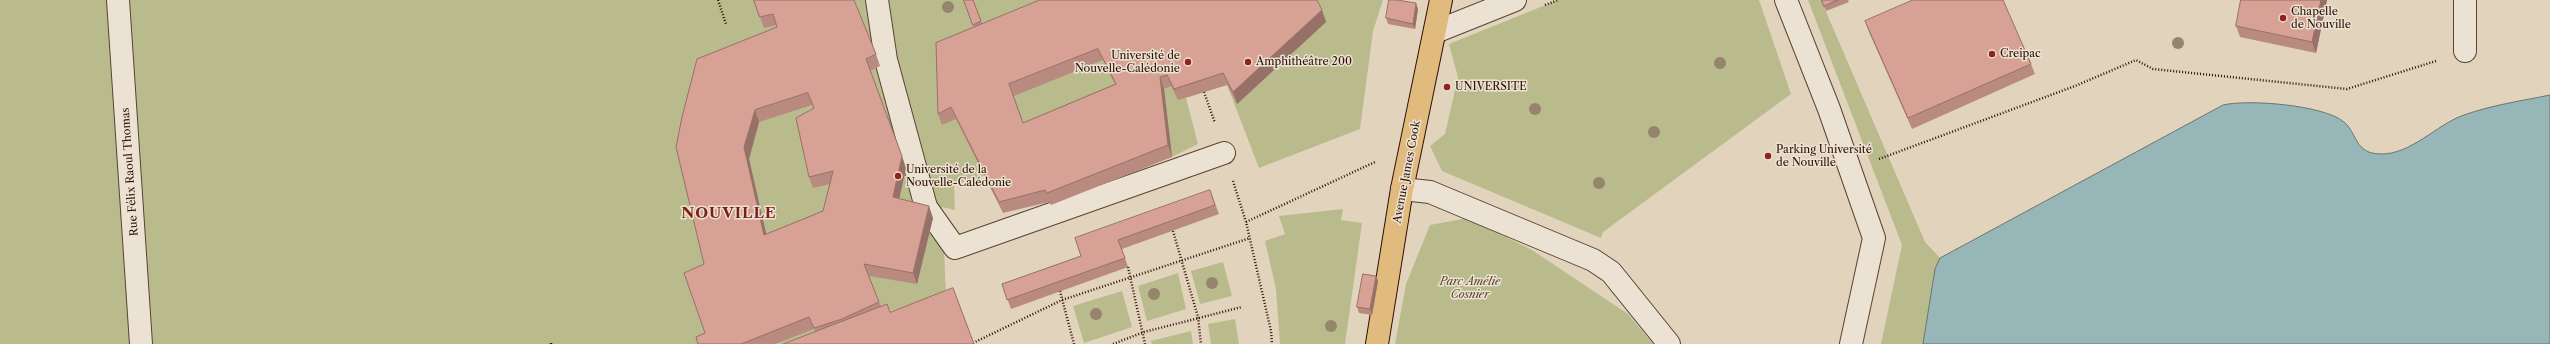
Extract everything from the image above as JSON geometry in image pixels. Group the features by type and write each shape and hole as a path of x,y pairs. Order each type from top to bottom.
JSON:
{"main road":[{"name":"Avenue James Cook","path":"1377,344 1402,189 1441,0"}],"street":[{"name":"Rue Félix Raoul Thomas","path":"118,0 141,344"},
{"path":"878,0 886,60 926,207 955,248 1224,153"},
{"path":"1435,32 1515,0"},
{"path":"1786,0 1850,169 1874,238 1851,344"},
{"path":"2465,0 2465,52"},
{"path":"1402,189 1430,192 1593,260 1611,272 1669,344"}],"path":[{"path":"718,0 726,24"},
{"path":"1850,169 2075,86 2136,60 2154,69 2347,89 2465,52"},
{"path":"1204,92 1246,222 1271,331 1272,344"},
{"path":"1246,222 1412,145"},
{"path":"1173,231 1198,317 1201,344"},
{"path":"973,343 1062,300 1181,259 1250,238"},
{"path":"1128,267 1144,332 1145,344"},
{"path":"1060,291 1074,344"},
{"path":"1113,344 1144,332 1242,307"}],"green space":[{"name":"Université de la Nouvelle-Calédonie","path":"0,0 1383,0 1373,31 1360,129 1259,168 1227,85 1186,98 1198,144 1172,157 983,176 954,185 955,210 942,207 946,295 883,313 808,344 0,344"},
{"path":"1558,0 1759,0 1791,94 1603,232 1601,238 1442,171 1430,146 1445,134 1458,77 1449,44"},
{"path":"1808,0 1821,0 1925,242 1940,258 1935,269 1923,344 1881,344 1902,245"},
{"path":"1343,209 1341,220 1362,223 1345,344 1280,344 1276,289 1265,241 1285,234 1279,216"},
{"name":"Parc Amélie Cosnier","path":"1468,218 1532,250 1628,314 1653,344 1395,344 1406,284 1430,225"},
{"path":"1223,262 1232,296 1200,304 1191,271"},
{"path":"1178,273 1186,309 1147,321 1138,286"},
{"path":"1122,291 1132,327 1084,343 1073,306"},
{"path":"1235,319 1239,344 1211,344 1208,324"},
{"path":"1191,331 1193,344 1152,344 1151,341"}],"water":[{"path":"2550,95 2550,344 1923,344 1935,269 1940,258 2223,105 2235,103 2267,103 2320,111 2334,116 2344,122 2361,147 2365,150 2380,154 2402,150 2454,119 2464,115 2496,106"}],"building":[{"path":"754,0 854,0 876,54 866,59 902,156 893,197 929,206 913,273 864,264 879,302 842,319 814,328 809,317 741,344 698,344 696,337 705,333 684,273 704,264 676,147 697,59 777,27 773,14 760,17","holes":["808,93 814,108 796,118 809,177 833,171 823,211 764,235 744,147 755,110"]},
{"path":"964,0 973,0 981,21 973,25"},
{"path":"1040,0 1317,0 1322,10 1233,92 1223,73 1174,89 1167,75 1160,77 1168,145 1047,193 1045,190 999,202 951,107 938,114 936,43","holes":["1098,49 1116,84 1023,123 1009,84"]},
{"path":"1389,0 1416,3 1413,24 1386,18"},
{"path":"1822,0 1838,0 1824,6"},
{"path":"1913,0 2003,0 2031,64 1908,118 1865,21"},
{"name":"Chapelle de Nouville","path":"2241,0 2321,0 2312,42 2236,26"},
{"path":"1210,190 1215,205 1118,240 1125,258 1007,300 1002,284 1081,256 1075,238"},
{"path":"1363,274 1376,276 1370,309 1357,307"},
{"path":"953,288 974,344 783,344 887,304 890,312"}],"place":[{"name":"Chapelle de Nouville","path":"2283,18"},
{"name":"Creipac","path":"1992,54"},
{"name":"Université de Nouvelle-Calédonie","path":"1188,62"},
{"name":"Amphithéâtre 200","path":"1248,62"},
{"name":"UNIVERSITE","path":"1447,87"},
{"name":"Parking Université de Nouville","path":"1768,156"},
{"name":"Université de la Nouvelle-Calédonie","path":"898,176"}],"district":[{"name":"NOUVILLE","path":"729,214"}]}
